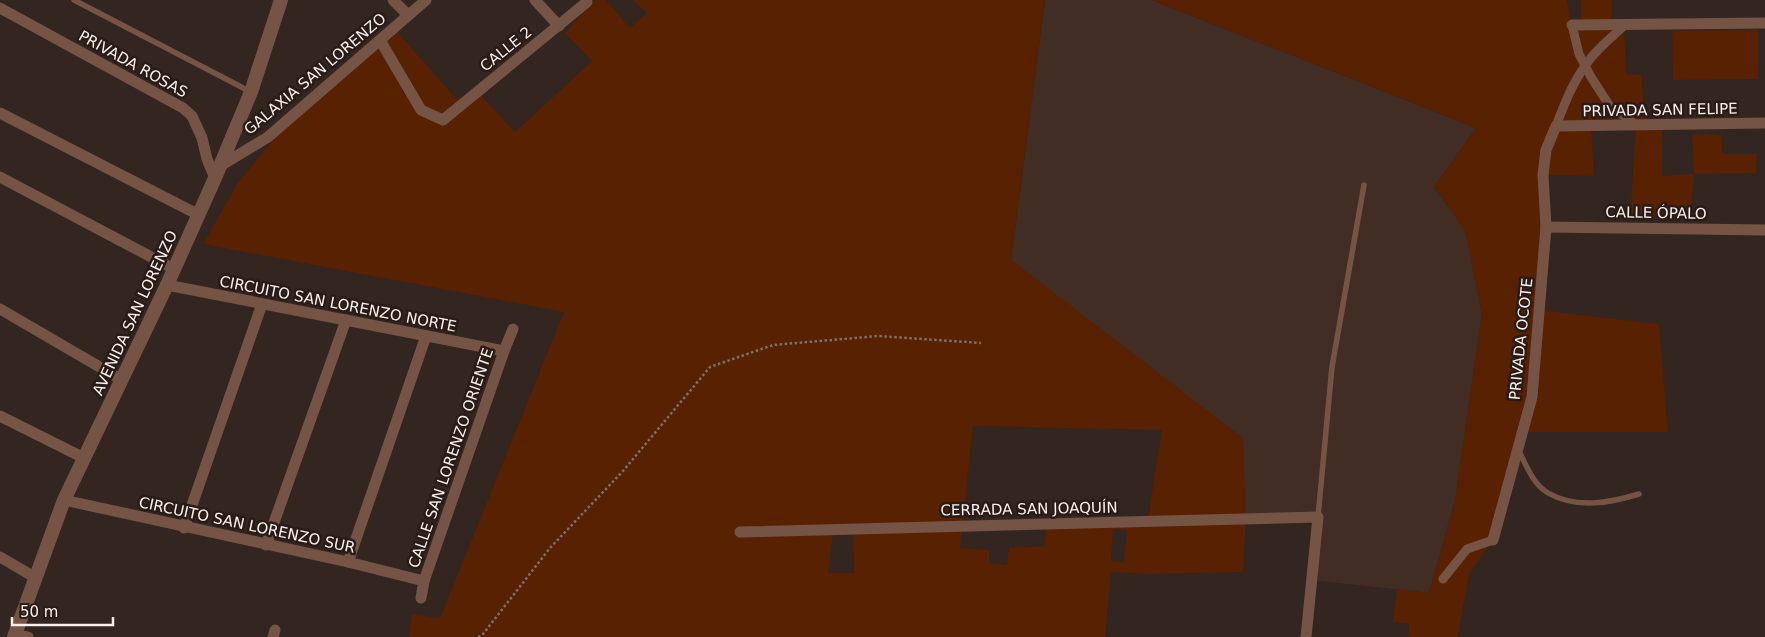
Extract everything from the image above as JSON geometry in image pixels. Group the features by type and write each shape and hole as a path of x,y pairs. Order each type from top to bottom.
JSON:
{"street":[{"name":"AVENIDA SAN LORENZO","path":"19,636 36,578 64,500 167,285 218,172 250,92 281,0"},
{"path":"393,0 408,15"},
{"name":"GALAXIA SAN LORENZO","path":"218,172 268,138 426,0"},
{"path":"535,0 559,26"},
{"name":"CALLE 2","path":"380,40 422,110 443,120 587,2"},
{"name":"PRIVADA ROSAS","path":"0,8 183,108 192,116 202,138 207,158 218,172"},
{"path":"1636,125 1609,105 1579,54 1572,25 1765,23"},
{"path":"1556,126 1569,95 1585,65 1626,24"},
{"path":"0,113 198,215"},
{"name":"PRIVADA SAN FELIPE","path":"1556,126 1765,123"},
{"name":"PRIVADA OCOTE","path":"1493,540 1532,397 1546,226 1543,175 1546,150 1556,126"},
{"path":"0,177 174,269"},
{"name":"CALLE ÓPALO","path":"1546,226 1765,230"},
{"name":"CIRCUITO SAN LORENZO NORTE","path":"167,285 504,351"},
{"path":"184,528 262,304"},
{"path":"0,310 122,380"},
{"path":"266,545 346,320"},
{"name":"CALLE SAN LORENZO ORIENTE","path":"421,598 424,581 513,329"},
{"path":"348,562 426,336"},
{"path":"0,416 84,458"},
{"name":"CIRCUITO SAN LORENZO SUR","path":"64,500 184,528 348,562 424,581"},
{"path":"1306,637 1318,517"},
{"name":"CERRADA SAN JOAQUÍN","path":"740,532 1318,517"},
{"path":"1443,579 1467,549 1493,540"},
{"path":"0,557 36,578"}],"lane":[{"path":"74,0 250,92"},
{"path":"1318,517 1332,367 1364,184"},
{"path":"1518,449 1533,478 1547,492 1566,500 1588,504 1609,502 1639,494"}],"path":[{"path":"478,637 483,634 550,548 623,471 710,367 773,345 878,336 981,343"}],"shaded area":[{"path":"595,0 606,0 630,28 647,13 633,0 1045,0 1011,260 1243,438 1246,517 1243,572 1146,574 1111,572 1105,637 409,637 412,614 440,618 564,312 203,244 237,184 282,129 395,29 457,100 476,90 515,132 592,61 565,33","holes":["973,426 1162,430 1148,518 1046,520 1045,546 1009,548 1007,565 989,563 989,550 960,548","834,524 853,524 854,573 828,573","1113,529 1127,530 1124,562 1111,561"]},
{"path":"1045,0 1152,0 1476,128 1434,187 1465,230 1482,314 1455,501 1429,593 1312,580 1319,516 1246,517 1011,260"},
{"path":"1152,0 1567,0 1571,25 1624,24 1626,74 1642,75 1644,115 1662,125 1662,176 1694,174 1690,217 1630,218 1636,125 1591,125 1594,176 1546,175 1538,310 1659,324 1668,432 1526,432 1539,394 1539,320 1535,396 1492,541 1469,574 1458,637 1408,637 1409,624 1393,622 1397,589 1429,593 1455,501 1482,314 1465,230 1434,187 1476,128"},
{"path":"1581,0 1612,0 1611,21 1581,21"},
{"path":"1758,30 1758,79 1673,80 1672,31"},
{"path":"1692,134 1721,135 1723,154 1757,154 1756,173 1694,174"}]}
